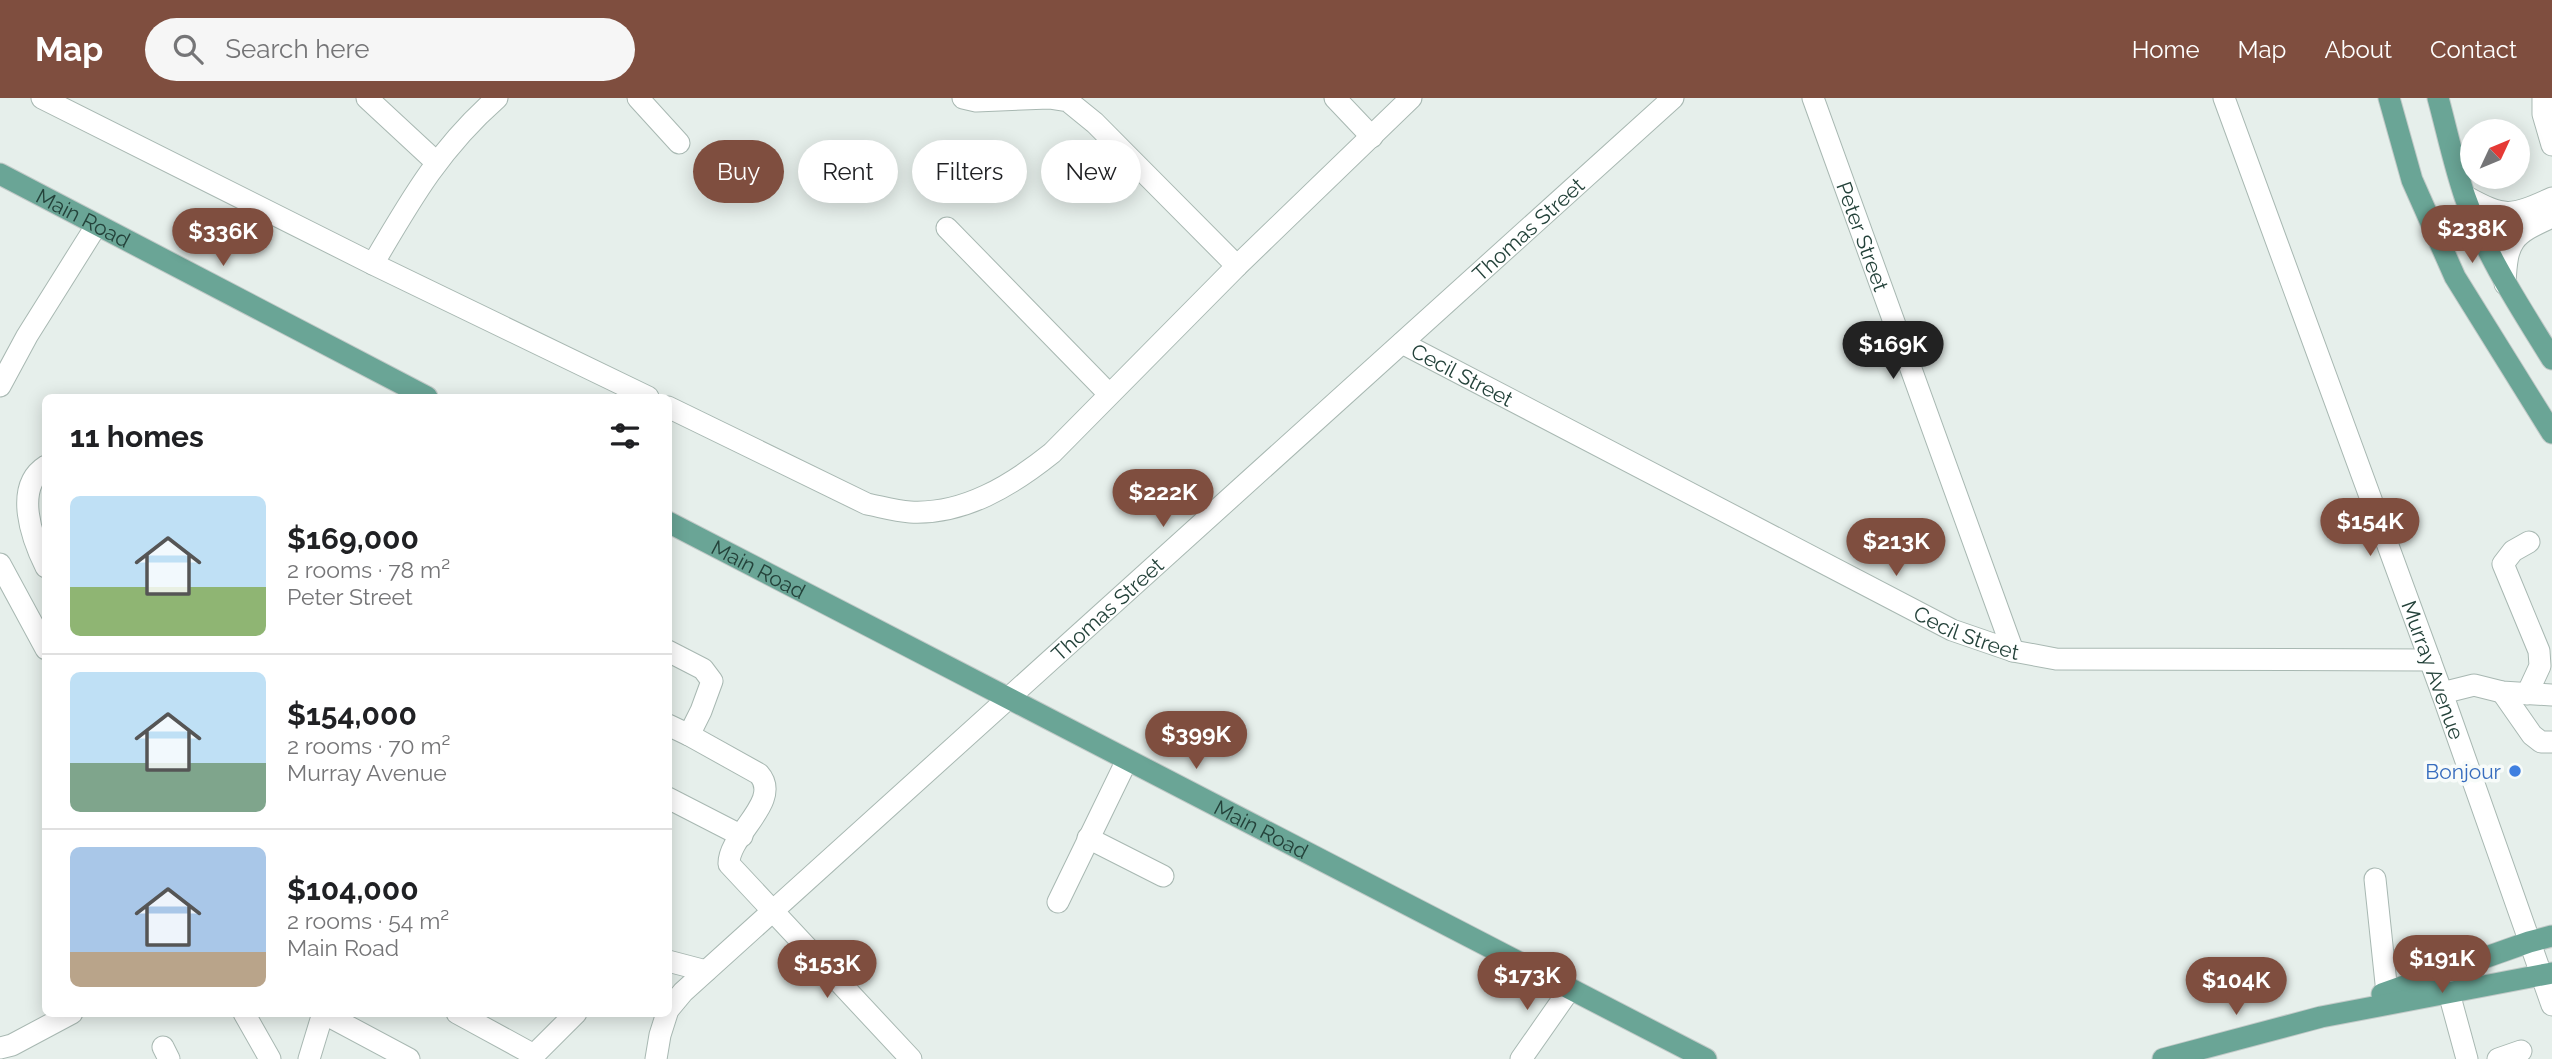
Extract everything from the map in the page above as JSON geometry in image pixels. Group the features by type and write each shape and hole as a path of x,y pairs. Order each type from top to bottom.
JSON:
{"main road":[{"path":"2389,98 2412,180 2455,278 2552,433"},
{"path":"2438,98 2465,196 2483,242 2505,284 2552,359"},
{"name":"Main Road","path":"0,174 421,394"},
{"name":"Main Road","path":"672,524 1706,1059"},
{"path":"2321,1017 2552,936"},
{"path":"2163,1059 2321,1017 2547,974"}],"street":[{"path":"42,98 373,264 642,394"},
{"path":"367,98 436,162"},
{"path":"373,264 436,162 497,98"},
{"path":"638,98 679,143"},
{"path":"963,98 1049,98 1068,101 1095,123 1237,266"},
{"path":"1335,98 1372,137"},
{"path":"672,409 867,504 912,512 957,506 992,493 1020,479 1052,453 1237,266 1411,98"},
{"name":"Thomas Street","path":"672,1007 683,992 706,971 1673,98"},
{"name":"Peter Street","path":"1813,98 2013,651"},
{"name":"Murray Avenue","path":"2224,98 2442,693 2529,942 2547,974 2552,1005"},
{"path":"2543,98 2543,114 2552,145"},
{"path":"2465,196 2491,211 2508,214 2528,209 2552,198"},
{"path":"2505,284 2506,262 2516,237 2524,230 2552,217"},
{"path":"0,386 27,336 96,226"},
{"path":"947,228 1109,394"},
{"name":"Cecil Street","path":"1402,344 1951,630 2013,651 2056,659 2430,660"},
{"path":"39,535 29,503 31,482 42,469"},
{"path":"2526,694 2540,666 2539,651 2503,564 2513,551 2529,542"},
{"path":"0,564 42,642"},
{"path":"672,653 703,669 712,681 689,735"},
{"path":"2442,693 2473,685 2502,692 2552,695"},
{"path":"2502,692 2532,736 2540,742 2552,742"},
{"path":"672,727 759,774 765,783 766,792 730,852 729,864 911,1059"},
{"path":"1058,902 1128,760"},
{"path":"672,800 742,836"},
{"path":"1088,838 1163,876"},
{"path":"2375,879 2387,993"},
{"path":"672,962 706,971"},
{"path":"1521,1059 1570,989"},
{"path":"2449,993 2467,1059"},
{"path":"0,1048 12,1045 64,1017"},
{"path":"246,1017 270,1059"},
{"path":"309,1059 322,1017"},
{"path":"330,1017 409,1059"},
{"path":"464,1017 532,1057 572,1017"},
{"name":"Thomas Street","path":"656,1059 666,1017"},
{"path":"2498,1059 2521,1051"}],"place":[{"name":"Bonjour","path":"2515,771"}]}
